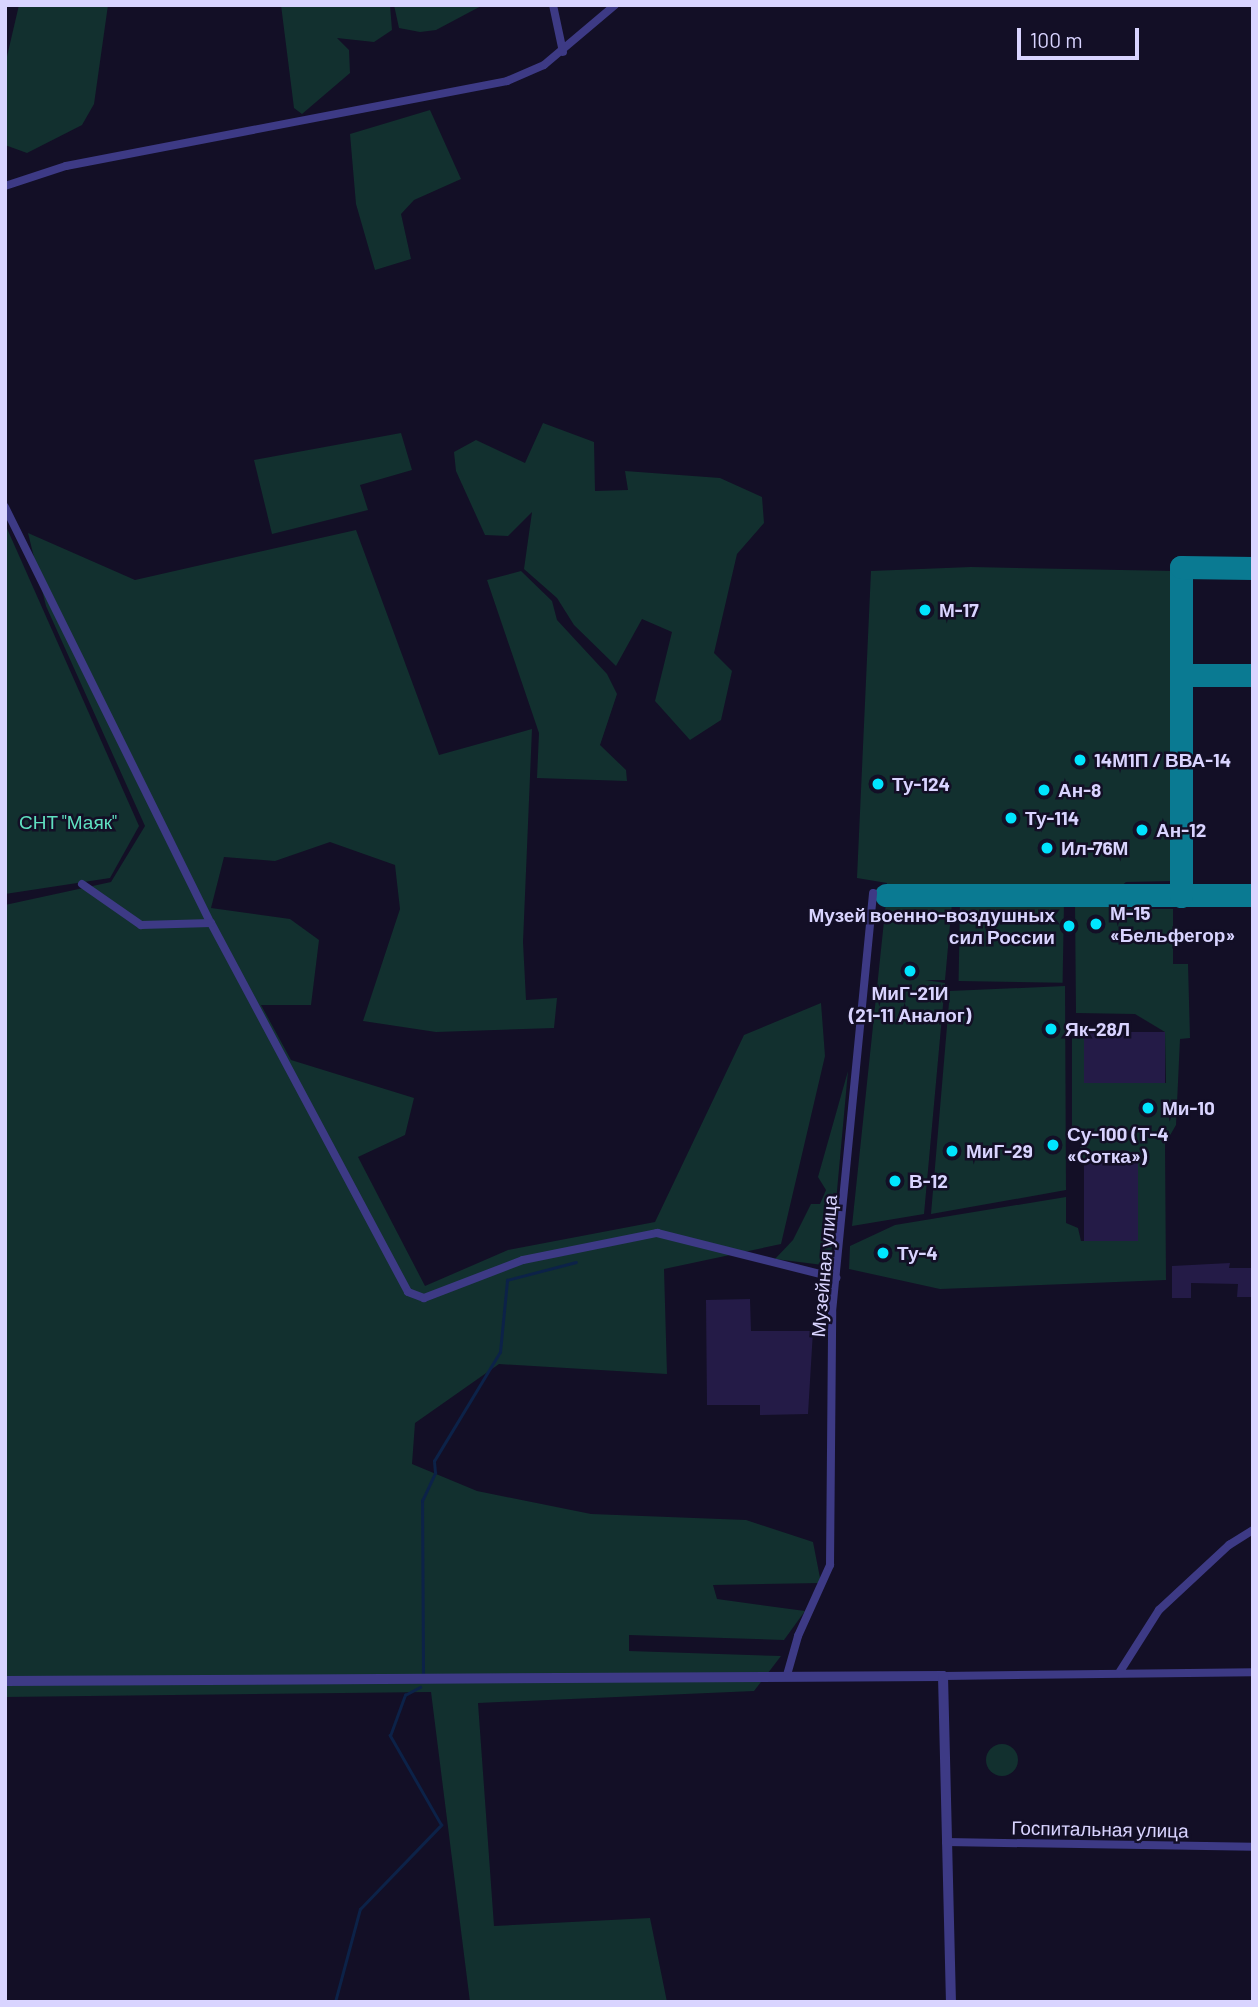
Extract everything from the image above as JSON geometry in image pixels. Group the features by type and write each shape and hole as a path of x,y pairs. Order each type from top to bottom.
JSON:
{"street":[{"path":"553,5 563,52"},
{"path":"5,186 66,166 475,89 527,74 563,52 615,5"},
{"path":"5,507 211,923 408,1292 424,1298 523,1260 657,1233 836,1278"},
{"path":"82,884 141,925 211,923"},
{"name":"Музейная улица","path":"788,1675 798,1636 830,1565 836,1278 873,894"},
{"path":"1119,1673 1159,1610 1229,1545 1253,1530"},
{"path":"5,1681 1253,1672"},
{"path":"943,1676 951,2002"},
{"name":"Госпитальная улица","path":"946,1842 1253,1847"}],"green space":[{"path":"19,5 108,5 94,104 82,125 27,153 5,145 5,65"},
{"path":"281,5 390,5 392,30 374,42 337,38 349,50 350,73 302,114 294,108"},
{"path":"394,5 483,5 436,30 420,32 399,28"},
{"path":"430,110 461,179 414,200 401,214 411,259 375,270 356,204 350,134"},
{"path":"543,423 594,442 595,491 628,490 625,471 720,478 762,497 764,523 737,554 714,653 732,671 721,720 690,740 655,701 672,632 642,619 616,666 574,625 557,598 524,569 532,512 508,536 485,535 456,471 454,452 476,440 525,463"},
{"path":"401,433 412,470 360,485 368,510 272,534 254,460"},
{"name":"СНТ \"Маяк\"","path":"5,524 139,826 110,878 5,894"},
{"path":"356,530 439,755 532,729 523,942 526,1000 557,998 554,1028 436,1032 363,1021 400,909 395,865 330,842 275,861 224,857 211,908 290,919 319,940 311,1005 261,1005 291,1060 414,1098 405,1135 358,1157 425,1286 508,1250 655,1222 744,1035 821,1003 825,1056 781,1244 664,1269 667,1374 499,1364 415,1423 412,1464 477,1491 591,1514 746,1520 813,1542 821,1583 713,1585 717,1599 805,1611 784,1640 629,1635 629,1651 781,1656 754,1691 478,1703 494,1926 650,1918 667,2002 470,2002 431,1692 5,1697 5,905 111,882 145,826 46,606 28,533 135,580"},
{"path":"971,567 1174,571 1173,881 1126,882 1119,888 887,888 887,883 857,878 871,571"},
{"path":"521,571 552,601 557,620 607,674 617,694 600,745 626,770 627,781 537,778 539,733 487,580"},
{"path":"960,901 1064,903 1063,983 959,981"},
{"path":"886,902 952,903 945,980 925,980 945,983 924,1214 852,1226"},
{"path":"1119,902 1120,909 1173,909 1173,964 1188,964 1190,1038 1180,1039 1176,1125 1165,1144 1166,1280 940,1289 849,1269 850,1246 895,1225 1066,1197 1066,1223 1078,1228 1081,1241 1138,1241 1138,1162 1080,1161 1080,1128 1072,1128 1072,1032 1084,1032 1085,1083 1166,1083 1165,1032 1135,1014 1076,1013 1075,904"},
{"path":"1065,986 1066,1190 931,1214 950,991"},
{"path":"848,1071 831,1256 823,1265 775,1259 793,1240 811,1204 820,1204 826,1190 818,1177"},
{"path":"1002,1744 1013,1749 1018,1760 1013,1771 1002,1776 991,1771 986,1760 991,1749"}],"building":[{"path":"1084,1032 1165,1032 1165,1083 1084,1083"},
{"path":"1084,1162 1138,1162 1138,1241 1084,1241"},
{"path":"1230,1263 1229,1268 1253,1268 1253,1297 1237,1297 1238,1284 1191,1283 1191,1298 1172,1298 1172,1266"},
{"path":"750,1299 751,1331 813,1331 808,1414 760,1415 760,1405 707,1405 706,1300"}],"waterway":[{"path":"423,1673 422,1501 435,1473 434,1461 500,1352 507,1280 576,1262"},
{"path":"335,2002 360,1909 441,1825 390,1736 405,1695 420,1687"}],"taxiway":[{"path":"1181,896 1181,567 1253,568"},
{"path":"1181,675 1253,675"},
{"path":"886,895 1253,895"}],"place":[{"name":"М-17","path":"925,610"},
{"name":"14М1П / ВВА-14","path":"1080,760"},
{"name":"Ту-124","path":"878,784"},
{"name":"Ан-8","path":"1044,790"},
{"name":"Ту-114","path":"1011,818"},
{"name":"Ан-12","path":"1142,830"},
{"name":"Ил-76М","path":"1047,848"},
{"name":"М-15 «Бельфегор»","path":"1096,924"},
{"name":"Музей военно-воздушных сил России","path":"1069,926"},
{"name":"МиГ-21И (21-11 Аналог)","path":"910,971"},
{"name":"Як-28Л","path":"1051,1029"},
{"name":"Ми-10","path":"1148,1108"},
{"name":"Су-100 (Т-4 «Сотка»)","path":"1053,1145"},
{"name":"МиГ-29","path":"952,1151"},
{"name":"В-12","path":"895,1181"},
{"name":"Ту-4","path":"883,1253"}]}
